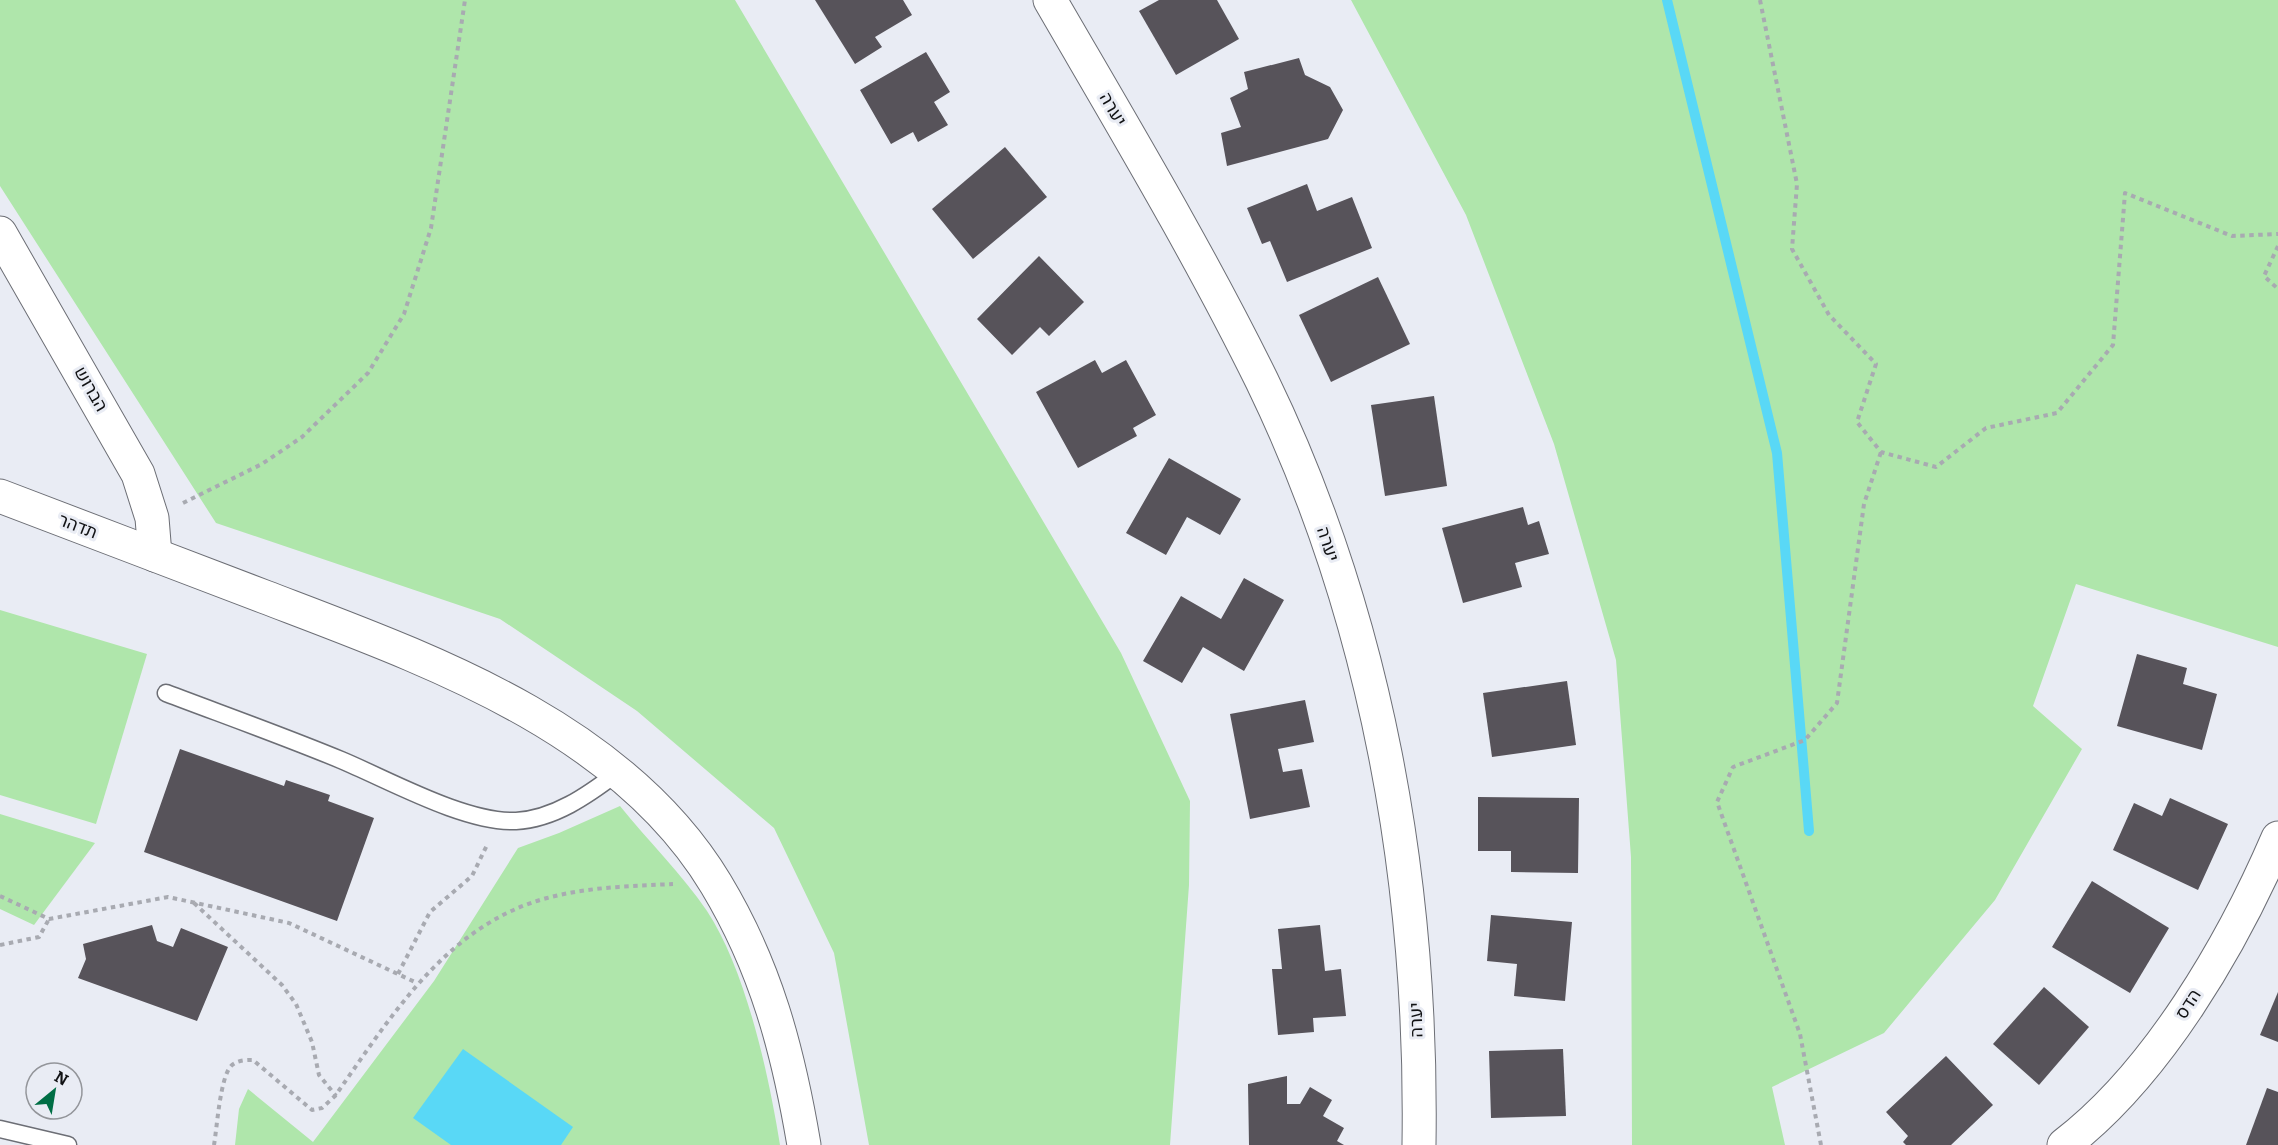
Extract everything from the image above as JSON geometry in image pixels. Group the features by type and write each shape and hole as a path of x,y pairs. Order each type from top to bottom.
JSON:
{"street":[{"name":"יערה","path":"1050,0 1197,256 1263,384 1315,507 1355,627 1385,748 1405,870 1416,996 1419,1145"},
{"name":"הברוש","path":"0,233 130,459 145,490 152,518 155,555"},
{"name":"תדהר","path":"0,496 366,636 461,675 543,719 617,773 669,822 715,881 751,946 778,1018 804,1145"},
{"name":"הדס","path":"2064,1145 2090,1125 2162,1044 2222,951 2278,838"}],"lane":[{"path":"166,693 340,760 477,817 498,821 518,821 558,810 577,801 617,773"},
{"path":"0,1129 68,1145"}],"path":[{"path":"152,518 262,464 302,437 368,373 398,324 404,314 431,228 465,0"},
{"path":"1760,0 1797,184 1792,249 1829,315 1876,364 1857,422 1881,452 1936,467 1986,428 2057,413 2113,345 2125,193 2232,236 2278,234"},
{"path":"2278,246 2264,276 2278,289"},
{"path":"1821,1145 1800,1034 1717,802 1734,767 1805,740 1837,703 1864,504 1881,452"},
{"path":"398,974 430,912 472,876 498,821"},
{"path":"214,1145 226,1078 231,1066 241,1060 253,1060 312,1110 322,1108 336,1096 417,983 462,939 501,917 545,898 591,889 715,881"},
{"path":"0,896 49,919 168,897 193,902 289,923 417,983"},
{"path":"193,902 282,985 296,1004 312,1042 319,1075 336,1096"},
{"path":"0,945 39,938 49,919"}],"green space":[{"path":"0,0 735,0 1121,653 1190,801 1189,885 1170,1145 869,1145 834,953 774,828 637,711 500,619 216,523 0,186"},
{"path":"1351,0 2278,0 2278,647 2076,584 2033,706 2082,749 1995,900 1884,1033 1772,1087 1785,1145 1632,1145 1631,857 1616,660 1554,444 1466,215"},
{"path":"0,610 147,654 96,824 0,795"},
{"path":"620,806 687,884 721,935 754,1024 780,1145 235,1145 239,1109 248,1089 313,1142 434,981 518,848"},
{"path":"0,814 95,843 34,925 0,909"}],"water":[{"path":"463,1049 573,1127 561,1145 451,1145 413,1118"}],"building":[{"path":"815,0 903,0 912,15 875,37 882,47 855,64"},
{"path":"1159,0 1217,0 1239,39 1176,75 1139,11"},
{"path":"926,52 950,92 934,102 948,125 918,142 913,132 891,144 860,90"},
{"path":"1299,58 1305,75 1330,87 1343,110 1328,139 1227,166 1221,133 1241,127 1230,98 1248,89 1244,72"},
{"path":"1005,147 1047,197 973,259 932,209"},
{"path":"1307,184 1317,211 1352,197 1372,248 1287,282 1270,241 1262,244 1247,208"},
{"path":"1039,256 1084,302 1049,336 1040,327 1012,355 977,319"},
{"path":"1378,277 1410,344 1331,382 1299,315"},
{"path":"1095,360 1102,373 1126,360 1156,415 1133,428 1137,436 1078,468 1036,392"},
{"path":"1434,396 1447,486 1385,496 1371,405"},
{"path":"1169,458 1241,499 1220,535 1187,517 1166,555 1126,533"},
{"path":"1523,507 1528,525 1539,521 1549,554 1515,563 1522,587 1463,603 1442,528"},
{"path":"1244,578 1284,600 1244,671 1203,647 1182,683 1143,661 1181,596 1221,619"},
{"path":"2137,654 2187,668 2183,684 2217,694 2202,750 2117,726"},
{"path":"1567,681 1576,745 1492,757 1483,693"},
{"path":"1305,700 1314,742 1278,749 1283,772 1302,769 1310,807 1250,819 1230,714"},
{"path":"180,749 284,786 286,780 330,795 328,801 374,818 337,921 144,852"},
{"path":"1478,797 1579,798 1578,873 1511,872 1511,851 1478,851"},
{"path":"2170,798 2228,824 2198,890 2113,850 2134,803 2162,816"},
{"path":"2092,881 2169,928 2130,993 2052,947"},
{"path":"1491,915 1572,922 1565,1001 1514,996 1517,964 1487,961"},
{"path":"152,925 157,941 173,947 181,928 228,947 197,1021 78,978 86,959 83,944"},
{"path":"1320,925 1325,971 1341,969 1346,1016 1313,1018 1314,1032 1278,1035 1272,969 1282,969 1278,929"},
{"path":"2044,987 2089,1027 2039,1085 1993,1044"},
{"path":"2278,992 2278,1042 2260,1035"},
{"path":"1563,1049 1566,1116 1491,1118 1489,1051"},
{"path":"1946,1056 1993,1105 1951,1145 1906,1145 1903,1142 1908,1136 1886,1112"},
{"path":"1287,1076 1287,1104 1300,1104 1310,1087 1332,1100 1323,1116 1344,1128 1337,1141 1344,1145 1249,1145 1248,1084"},
{"path":"2267,1088 2278,1092 2278,1145 2246,1145"}],"waterway":[{"path":"1667,0 1777,453 1809,831"}]}
